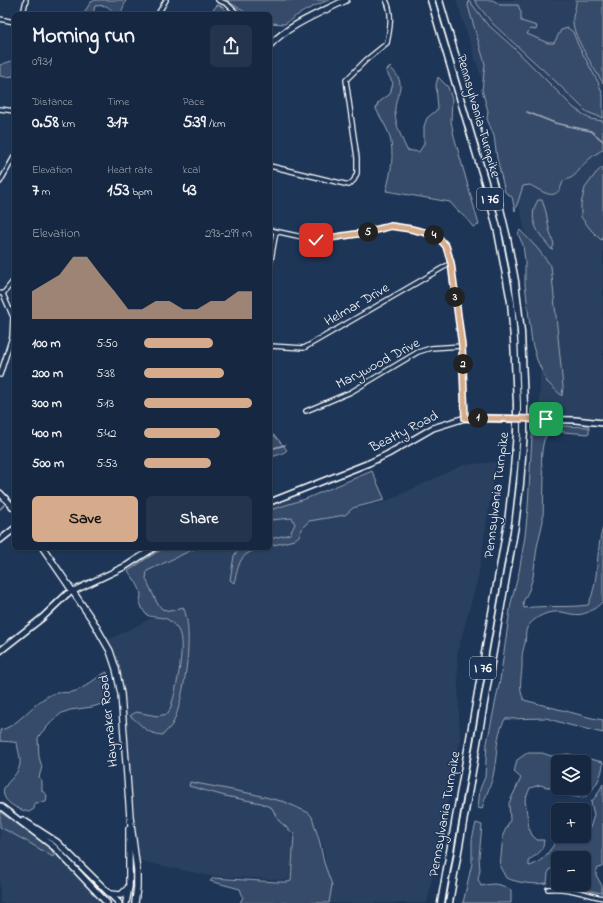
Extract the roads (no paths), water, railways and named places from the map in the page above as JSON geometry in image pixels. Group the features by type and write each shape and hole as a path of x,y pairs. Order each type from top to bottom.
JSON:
{"highway":[{"name":"Pennsylvania Turnpike","path":"431,0 487,189 498,232 507,277 512,317 517,404 517,432 508,522 441,903"},
{"name":"Pennsylvania Turnpike","path":"439,0 498,200 507,238 515,281 521,332 524,404 524,432 515,526 449,903"}],"main road":[{"path":"272,41 304,21 346,0"},
{"name":"Haymaker Road","path":"44,550 93,621 110,651 119,679 130,817 138,870 138,887 135,903"},
{"name":"Haymaker Road","path":"126,903 129,886 130,817"},
{"path":"110,894 120,895 126,891 129,886"}],"street":[{"path":"23,12 26,0"},
{"path":"159,12 166,0"},
{"path":"218,0 227,4 236,12"},
{"path":"272,166 349,185 354,180 357,173 357,158 346,80 366,60 387,43 391,22 388,3 386,0"},
{"path":"0,19 12,22"},
{"path":"0,109 12,112"},
{"path":"0,182 12,161"},
{"path":"272,231 316,240 363,233 391,226 436,235 446,246 451,263 462,346 465,418"},
{"path":"272,254 276,232"},
{"name":"Helmar Drive","path":"272,346 304,348 451,263"},
{"path":"12,282 1,294 12,315"},
{"path":"0,375 12,336"},
{"name":"Marywood Drive","path":"306,410 351,392 418,352 431,348 462,346"},
{"name":"Beatty Road","path":"272,501 369,463 388,454 433,428 465,418 575,420 603,423"},
{"path":"0,494 12,506"},
{"path":"0,540 12,531"},
{"path":"0,651 42,618 67,594 126,566 151,550"},
{"path":"0,806 34,826 57,842 119,903"},
{"path":"8,811 54,847 108,903"},
{"path":"548,889 559,888 603,898"}],"waterway":[{"path":"527,112 555,123 591,131 603,141"},
{"path":"272,448 285,445"},
{"path":"0,509 4,505"}]}
